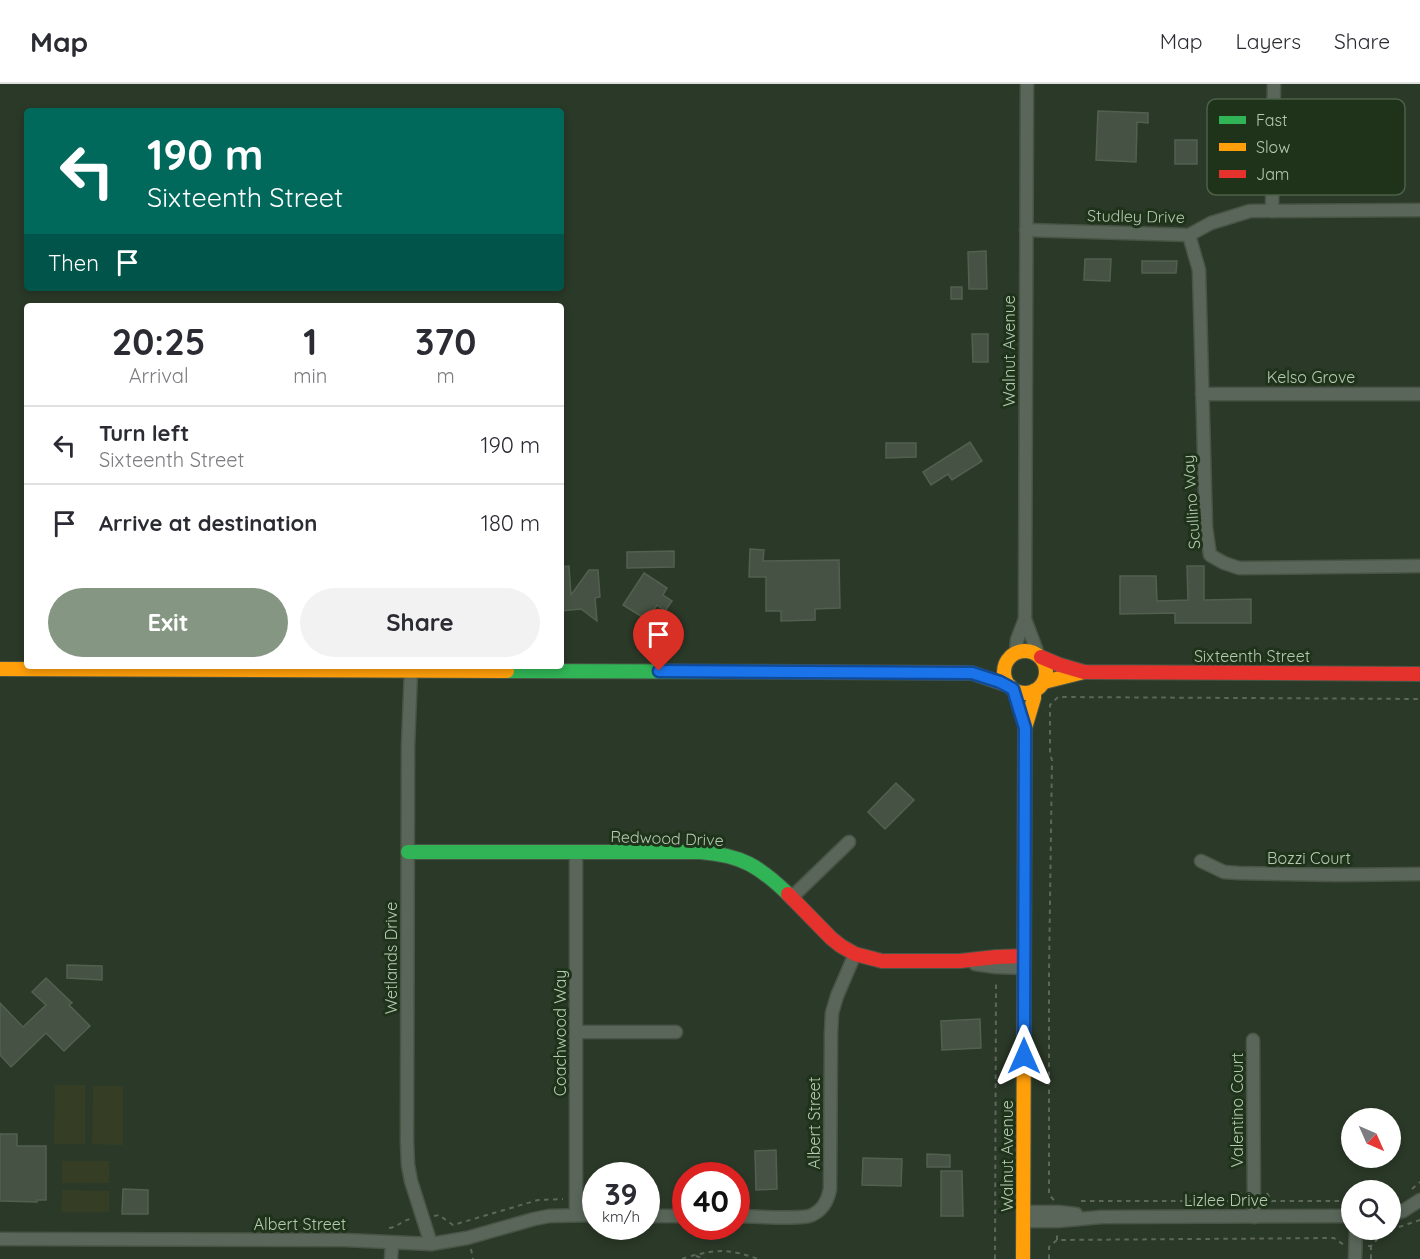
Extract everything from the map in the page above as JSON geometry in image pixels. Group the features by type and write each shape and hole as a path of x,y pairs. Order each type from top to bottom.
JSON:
{"street":[{"name":"Walnut Avenue","path":"1012,657 1025,619 1027,84"},
{"path":"1274,84 1274,99"},
{"path":"1272,195 1272,211"},
{"name":"Studley Drive","path":"1026,230 1190,235 1210,223 1250,211 1420,210"},
{"name":"Scullino Way","path":"1190,235 1199,270 1206,527 1210,555 1239,568 1420,566"},
{"name":"Kelso Grove","path":"1202,394 1420,394"},
{"name":"Walnut Avenue","path":"1025,619 1039,656"},
{"path":"0,669 972,673 1027,693 1039,687 1047,669 1039,656 1031,651 1023,651 972,673"},
{"name":"Sixteenth Street","path":"1039,656 1084,672 1420,674"},
{"path":"1011,688 1004,674 1005,667 1012,657"},
{"name":"Wetlands Drive","path":"411,670 408,746 407,1141 411,1181 431,1244"},
{"name":"Sixteenth Street","path":"1039,687 1084,672"},
{"name":"Walnut Avenue","path":"1023,1259 1025,728 1039,687"},
{"name":"Walnut Avenue","path":"1011,688 1025,728"},
{"path":"790,898 849,842"},
{"name":"Redwood Drive","path":"408,852 700,852 728,855 744,860 769,876 831,938 855,954 882,961 960,961 996,957 1024,962"},
{"name":"Coachwood Way","path":"576,852 576,1215"},
{"name":"Bozzi Court","path":"1201,861 1224,872 1238,873 1420,874"},
{"name":"Albert Street","path":"750,1216 806,1217 818,1211 828,1198 830,1189 832,1013 855,954"},
{"name":"Redwood Drive","path":"960,961 996,967 1024,962"},
{"path":"577,1032 676,1032"},
{"name":"Valentino Court","path":"1253,1040 1254,1217"},
{"path":"1401,1212 1420,1200"},
{"name":"Lizlee Drive","path":"1023,1217 1058,1212 1101,1217"},
{"name":"Albert Street","path":"0,1239 345,1240 431,1244 467,1238 542,1217 582,1215"},
{"name":"Lizlee Drive","path":"1023,1217 1058,1221 1101,1217 1341,1216"},
{"path":"391,1259 392,1243"}],"path":[{"path":"1058,1212 1057,1202 1049,1195 1052,760 1050,705 1058,697 1420,699"},
{"path":"995,1259 996,967"},
{"path":"1081,1201 1232,1201 1242,1193 1266,1193 1272,1201 1341,1201"},
{"path":"382,1229 395,1228 403,1221 439,1215 453,1225 538,1200 576,1199"},
{"path":"1401,1226 1420,1220"},
{"path":"1049,1259 1049,1247 1057,1240 1334,1238 1355,1253 1371,1246 1377,1240"},
{"path":"1371,1246 1371,1259"},
{"path":"682,1259 722,1250 758,1259"},
{"path":"691,1256 705,1259"}],"green space":[{"path":"55,1085 85,1085 85,1144 54,1144"},
{"path":"93,1086 123,1086 123,1145 92,1144"},
{"path":"62,1161 109,1161 109,1183 62,1183"},
{"path":"62,1190 109,1191 109,1212 61,1212"}],"building":[{"path":"1098,111 1148,113 1148,123 1137,122 1136,162 1096,160"},
{"path":"1175,140 1197,140 1197,164 1175,164"},
{"path":"986,251 987,289 969,289 968,252"},
{"path":"1085,259 1111,259 1110,281 1084,280"},
{"path":"1142,261 1177,261 1176,273 1142,273"},
{"path":"951,287 962,287 962,299 951,299"},
{"path":"972,334 988,334 988,362 973,362"},
{"path":"970,442 982,461 952,480 948,474 931,485 923,472"},
{"path":"886,443 916,443 916,457 886,458"},
{"path":"750,549 764,550 763,561 839,560 840,608 815,609 815,620 781,621 781,611 766,611 766,577 749,577"},
{"path":"674,551 674,567 627,568 627,552"},
{"path":"569,566 571,595 589,570 598,570 600,597 595,598 597,621 581,609 564,611 564,567"},
{"path":"1187,566 1204,566 1204,600 1251,599 1251,623 1175,623 1175,613 1120,614 1120,576 1156,576 1157,601 1188,600"},
{"path":"644,573 667,588 663,595 672,601 665,611 657,605 647,620 623,605"},
{"path":"896,783 914,800 885,829 868,812"},
{"path":"67,965 102,966 102,980 67,978"},
{"path":"46,978 72,1003 69,1005 90,1026 64,1051 46,1033 11,1067 0,1055 0,1003 23,1027 46,1005 32,992"},
{"path":"980,1019 981,1048 942,1050 941,1021"},
{"path":"0,1134 17,1134 17,1146 46,1146 46,1200 37,1200 37,1202 0,1201"},
{"path":"776,1150 777,1189 756,1190 755,1151"},
{"path":"927,1154 950,1155 950,1167 927,1167"},
{"path":"863,1158 902,1159 901,1186 862,1185"},
{"path":"941,1171 962,1171 963,1216 941,1216"},
{"path":"123,1189 148,1190 148,1214 122,1214"}],"traffic: fast":[{"path":"507,671 808,672"},
{"path":"408,852 700,852 727,856 749,864 768,876 788,894"}],"traffic: slow":[{"path":"1025,651 1040,657 1046,672 1040,687 1025,693 1010,687 1004,672 1010,657 1025,651"},
{"path":"0,669 507,671"},
{"path":"808,672 972,673 1010,686"},
{"path":"1044,682 1084,672"},
{"path":"1023,1259 1025,728 1034,691"}],"traffic: jam":[{"path":"1041,657 1084,672 1420,674"},
{"path":"788,894 831,938 855,954 882,961 960,961 1024,956"}],"route":[{"path":"659,671 972,673 1013,689 1025,728 1024,1056"}]}
